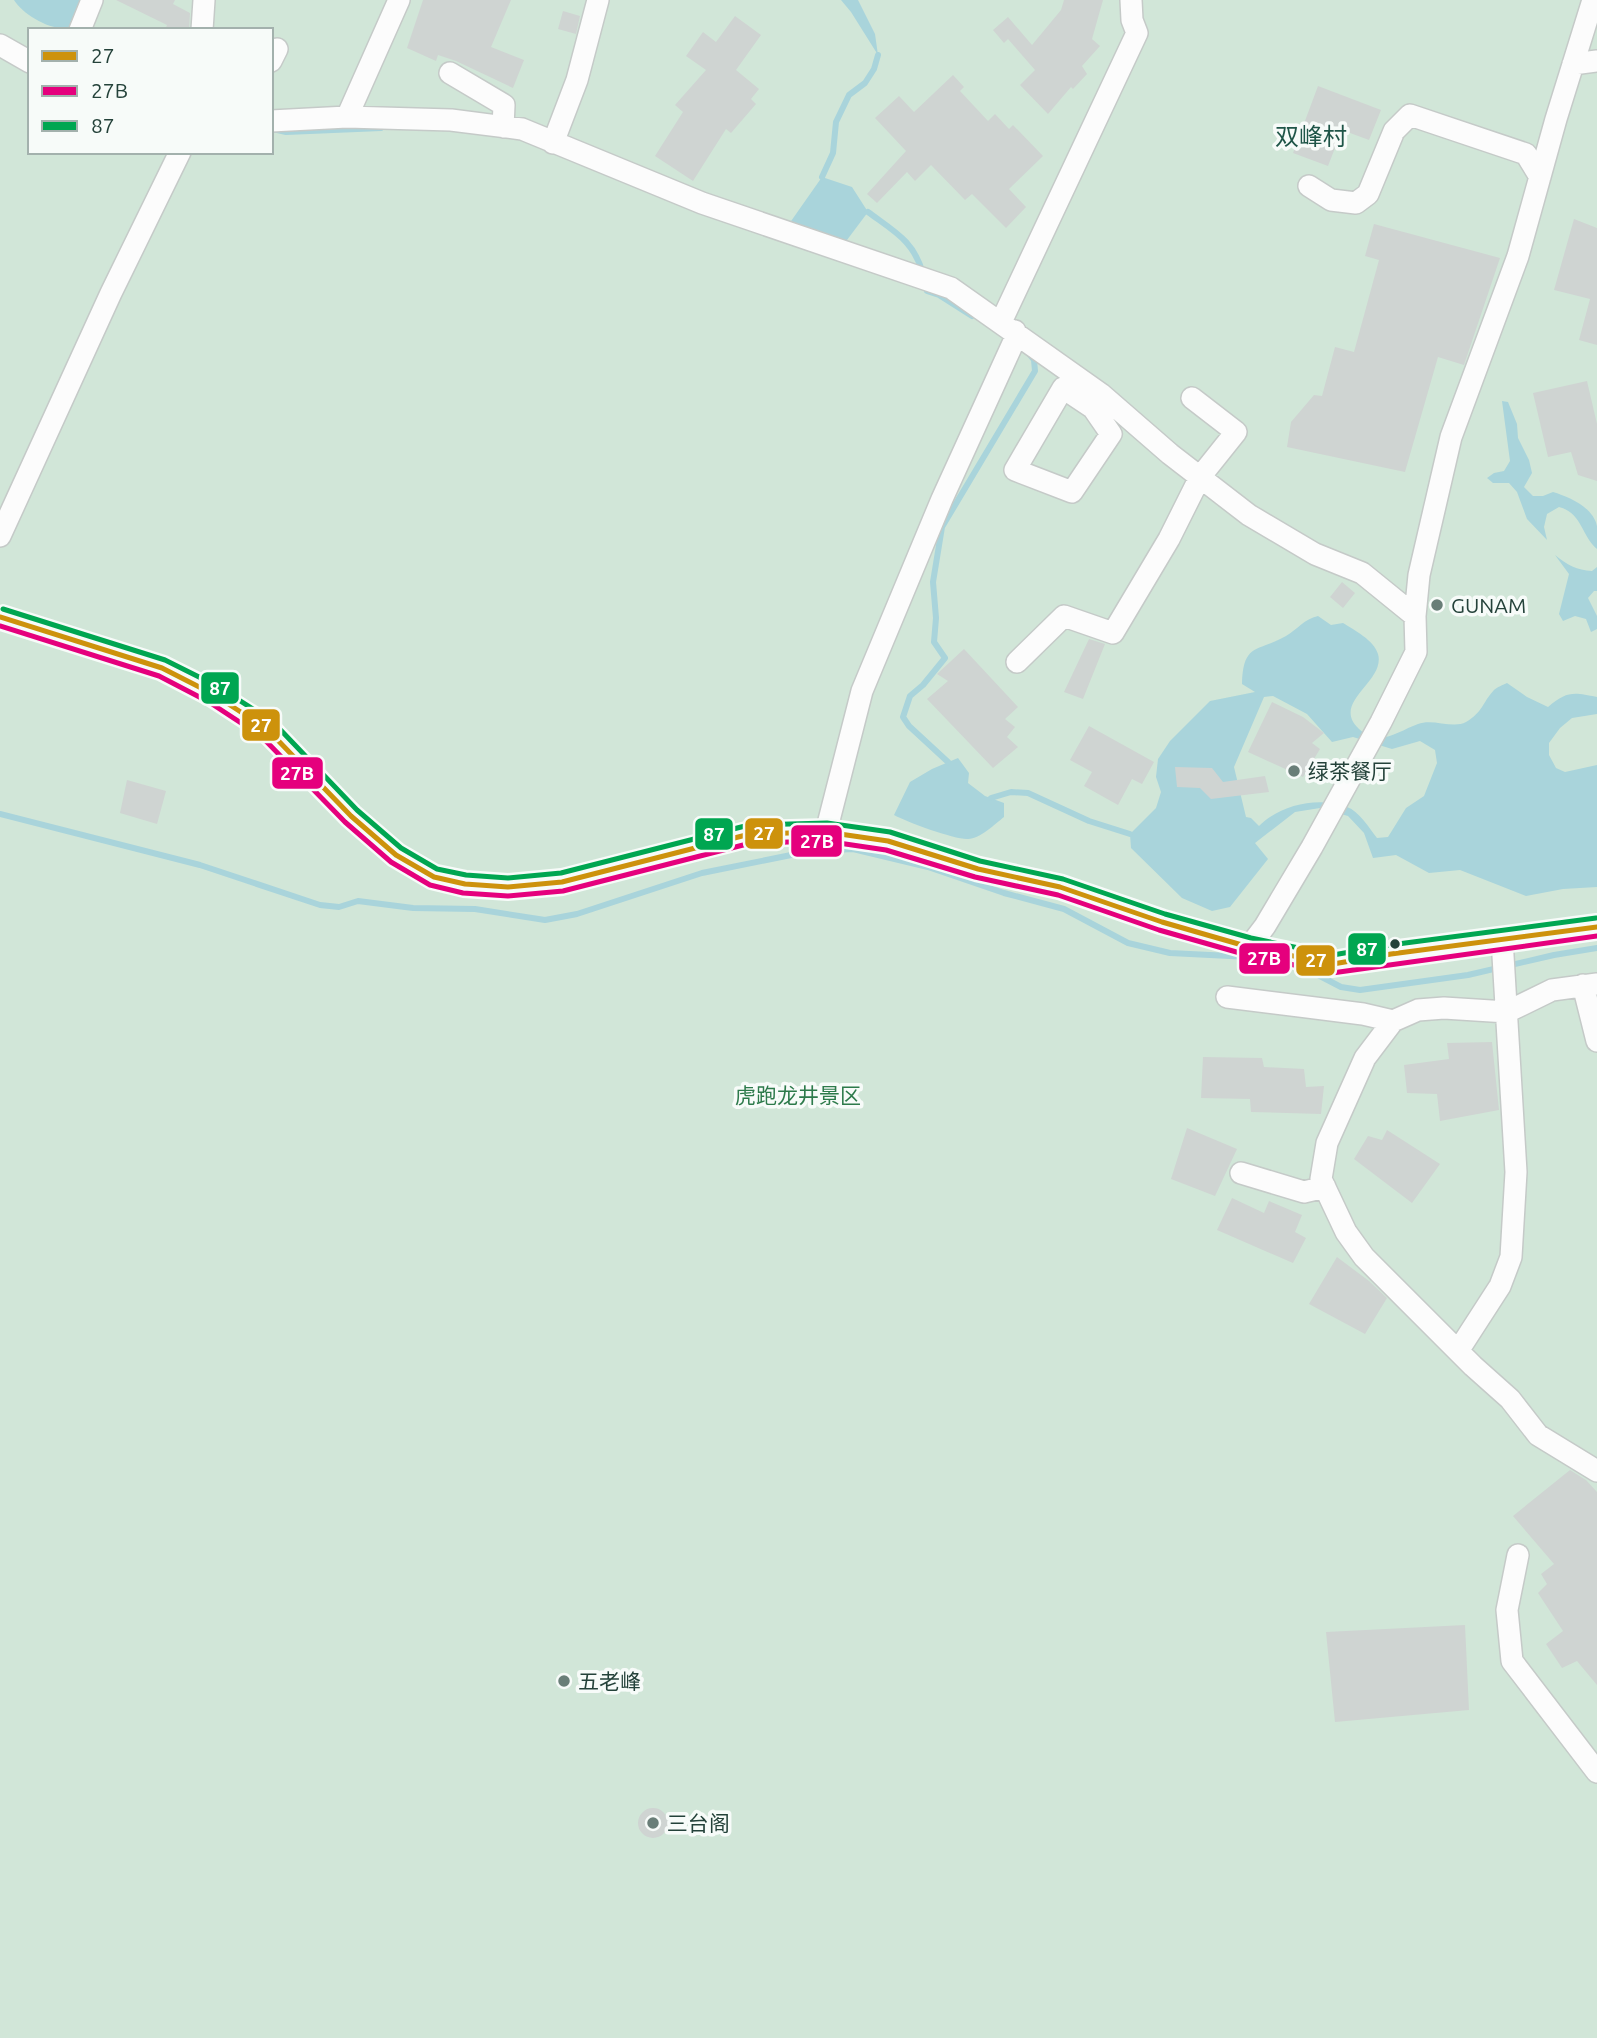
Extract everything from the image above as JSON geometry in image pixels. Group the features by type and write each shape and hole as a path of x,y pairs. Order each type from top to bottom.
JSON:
{"street":[{"path":"81,28 92,0"},
{"path":"202,28 204,0"},
{"path":"347,117 399,0"},
{"path":"552,142 577,80 598,0"},
{"path":"825,832 862,691 1137,33 1132,20 1131,0"},
{"path":"1250,947 1305,859 1381,722 1416,652 1415,617 1419,575 1451,437 1518,256 1593,0"},
{"path":"0,45 28,61"},
{"path":"1573,64 1597,61"},
{"path":"450,73 504,106 503,127"},
{"path":"1309,186 1331,200 1356,204 1368,194 1394,131 1410,115 1526,154 1540,177"},
{"path":"273,121 347,117 451,120 522,129 702,203 951,288 1010,336 1249,514 1315,554 1362,573 1415,617"},
{"path":"0,536 111,293 179,154"},
{"path":"1063,387 1097,401 1111,434 1072,492 1015,470 1063,387"},
{"path":"1017,662 1064,616 1113,633 1169,538 1200,477 1236,432 1192,398"},
{"path":"0,617 162,668 213,694 267,730 351,816 396,855 434,877 465,884 508,887 562,882 750,834 825,832 888,841 978,869 1060,887 1162,922 1250,947 1333,964 1503,958 1597,927"},
{"path":"1458,1351 1500,1286 1511,1258 1516,1172 1503,958"},
{"path":"1597,1041 1590,984 1552,990 1507,1012 1444,1008 1418,1010 1393,1021 1365,1058 1327,1143 1321,1179 1346,1232 1364,1257 1510,1399 1538,1435 1597,1471"},
{"path":"1227,997 1363,1014 1393,1021"},
{"path":"1241,1173 1304,1192 1325,1187"},
{"path":"1518,1555 1507,1610 1512,1661 1597,1772"}],"green space":[{"name":"虎跑龙井景区","path":"0,0 1597,0 1597,2038 0,2038"}],"water":[{"path":"14,0 82,0 75,26 59,28 33,18"},
{"path":"841,0 858,0 875,34 878,55 851,12"},
{"path":"822,177 852,187 868,212 844,244 789,224"},
{"path":"1502,401 1508,402 1517,424 1518,438 1529,460 1532,473 1524,487 1533,496 1553,492 1586,508 1597,526 1597,549 1577,519 1559,507 1547,514 1544,527 1547,540 1527,519 1517,492 1509,483 1493,483 1487,478 1504,471 1510,461"},
{"path":"1555,555 1582,569 1592,571 1597,567 1597,591 1588,598 1597,616 1597,629 1591,632 1586,619 1575,616 1563,621 1559,614 1569,574"},
{"path":"1318,616 1331,625 1343,623 1363,636 1376,649 1378,664 1374,674 1354,701 1351,710 1352,719 1359,729 1374,737 1389,736 1424,722 1466,722 1479,711 1494,690 1507,683 1548,707 1571,694 1597,697 1597,714 1572,718 1560,728 1549,743 1549,755 1556,768 1565,772 1597,765 1597,887 1563,889 1526,896 1460,870 1429,873 1396,855 1373,858 1364,833 1348,816 1320,808 1295,812 1255,843 1268,859 1230,907 1212,911 1182,898 1131,848 1130,834 1156,808 1161,792 1156,777 1158,759 1170,741 1210,701 1255,692 1242,684 1245,661 1249,655 1254,650 1286,636","holes":["1273,696 1307,714 1332,742 1353,737 1392,749 1420,741 1435,750 1437,763 1424,796 1406,808 1388,837 1377,838 1364,820 1347,807 1324,802 1288,808 1259,826 1246,817 1234,767 1264,697"]},
{"path":"958,758 969,773 968,783 985,796 1004,803 1004,817 982,834 967,839 930,830 894,815 910,782"}],"building":[{"path":"116,0 175,0 173,4 190,13 189,28 166,28 167,25"},
{"path":"423,0 511,0 491,47 524,60 513,88 456,61 438,55 436,61 407,48"},
{"path":"1064,0 1103,0 1092,39 1100,46 1082,66 1087,74 1073,89 1071,87 1048,114 1020,85 1035,70 1008,39 1004,43 993,30 1008,17 1032,45 1061,10"},
{"path":"563,11 580,16 576,34 558,29"},
{"path":"735,16 761,35 736,70 759,89 751,99 756,104 731,133 726,129 693,181 655,156 683,112 675,105 706,70 686,56 703,32 716,42"},
{"path":"953,75 964,87 960,91 988,121 995,114 1009,129 1013,125 1043,156 1009,189 1026,207 1006,228 972,194 965,200 931,165 915,181 907,172 877,203 867,194 906,151 875,118 899,96 914,112"},
{"path":"1318,86 1381,110 1369,140 1342,130 1328,166 1293,153"},
{"path":"1574,219 1597,228 1597,345 1579,340 1590,299 1554,290"},
{"path":"1374,224 1500,258 1464,365 1438,357 1405,472 1287,447 1291,422 1314,395 1322,396 1335,347 1354,352 1379,260 1365,256"},
{"path":"1587,381 1597,424 1597,481 1578,475 1571,452 1548,457 1533,393"},
{"path":"1342,582 1355,593 1343,608 1330,597"},
{"path":"1089,639 1105,644 1083,699 1064,692"},
{"path":"964,649 1018,707 1005,719 1015,727 1007,737 1018,747 993,768 927,699 948,681 937,674"},
{"path":"1272,702 1303,717 1324,733 1312,743 1320,749 1303,777 1248,752"},
{"path":"1089,726 1154,762 1142,784 1132,779 1118,805 1084,786 1092,772 1070,760"},
{"path":"1175,767 1212,768 1223,782 1265,776 1269,792 1211,799 1200,788 1177,787"},
{"path":"127,780 166,791 157,824 120,813"},
{"path":"1492,1042 1499,1110 1440,1121 1437,1094 1407,1093 1404,1065 1449,1059 1447,1043"},
{"path":"1203,1057 1262,1058 1264,1067 1304,1069 1306,1087 1324,1086 1321,1114 1251,1112 1250,1099 1201,1098"},
{"path":"1187,1128 1237,1149 1215,1196 1171,1179"},
{"path":"1387,1130 1440,1164 1412,1203 1354,1159 1368,1136 1382,1140"},
{"path":"1232,1198 1264,1213 1269,1201 1302,1215 1295,1232 1306,1238 1293,1263 1217,1230"},
{"path":"1337,1257 1387,1298 1365,1334 1309,1304"},
{"path":"1570,1470 1586,1480 1597,1492 1597,1685 1577,1661 1562,1668 1546,1644 1563,1631 1538,1593 1547,1584 1541,1574 1554,1564 1513,1516"},
{"path":"1465,1625 1469,1710 1335,1722 1326,1632"},
{"name":"三台阁","path":"653,1808 664,1812 668,1823 664,1834 653,1838 642,1834 638,1823 642,1812"}],"waterway":[{"path":"822,177 833,153 836,122 849,95 865,83 874,69 878,55"},
{"path":"273,129 286,132 381,128"},
{"path":"868,212 909,245 923,274"},
{"path":"927,291 939,295 972,316"},
{"path":"948,762 909,726 903,717 910,696 923,685 945,658 934,642 936,618 933,582 942,527 1035,371 1034,360 1030,355"},
{"path":"991,798 1011,792 1028,793 1089,821 1130,834"},
{"path":"0,814 200,865 320,905 339,907 358,901 413,908 475,909 545,920 577,914 702,873 811,851 853,849 928,867 1004,893 1064,909 1128,943 1170,953 1250,957"},
{"path":"1285,964 1316,974 1341,987 1360,990 1468,975 1597,948"}],"transit line":[{"name":"87","path":"3,609 165,660 217,686 273,722 357,810 401,848 437,869 466,875 508,878 561,873 749,825 827,823 890,832 980,861 1063,879 1165,914 1251,938 1333,955 1596,918"},
{"name":"27","path":"0,617 162,668 213,694 267,729 351,816 396,855 434,877 465,884 508,887 562,882 750,834 826,832 888,841 978,869 1060,887 1162,922 1249,947 1333,964 1597,927"},
{"name":"27B","path":"0,626 159,676 209,702 261,736 345,822 391,862 430,885 463,893 508,896 563,891 751,843 825,841 886,850 975,877 1058,895 1159,930 1247,955 1332,973 1597,936"}],"place":[{"name":"GUNAM","path":"1437,605"},
{"name":"绿茶餐厅","path":"1294,771"},
{"name":"五老峰","path":"564,1681"},
{"name":"三台阁","path":"653,1823"}],"district":[{"name":"双峰村","path":"1311,136"}]}
